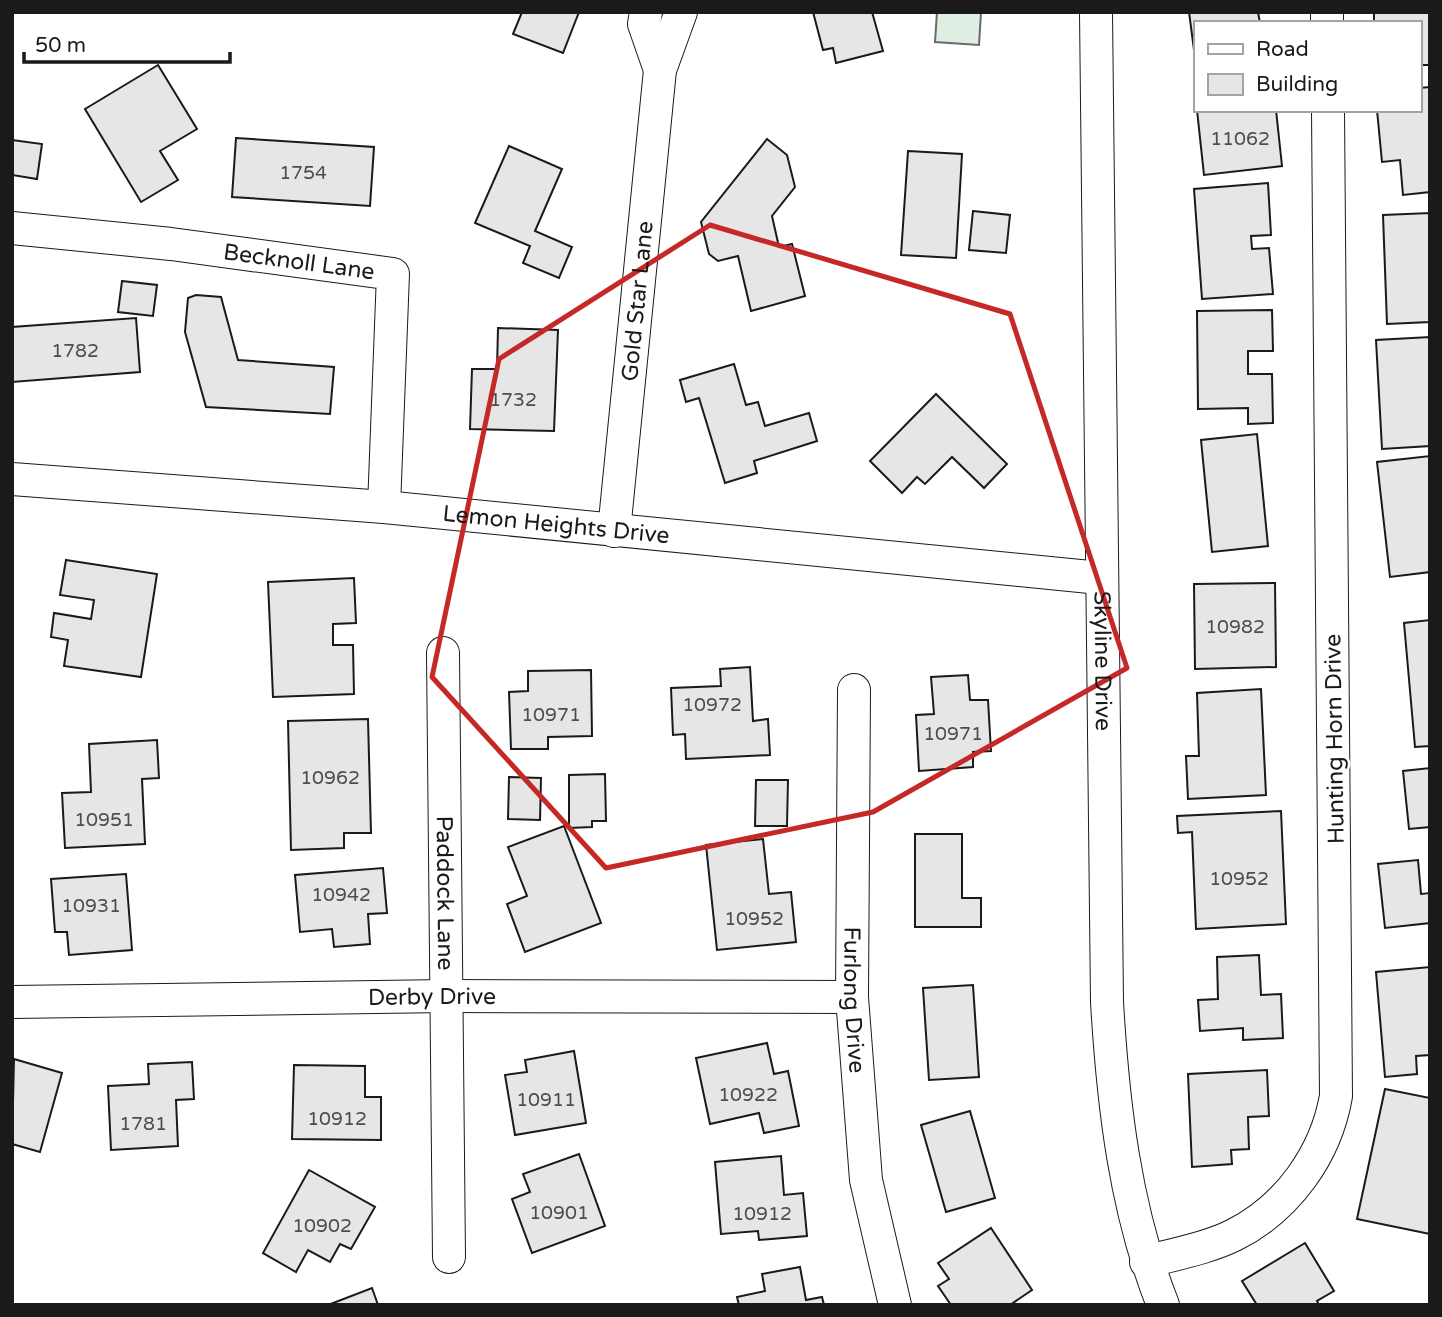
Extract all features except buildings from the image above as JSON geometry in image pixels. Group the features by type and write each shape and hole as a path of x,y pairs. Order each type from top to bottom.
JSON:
{"street":[{"path":"646,12 644,24 660,70"},
{"path":"660,70 681,12"},
{"name":"Skyline Drive","path":"1096,12 1100,578 1107,1002 1111,1071 1122,1152 1146,1262 1163,1305"},
{"name":"Gold Star Lane","path":"614,531 660,70"},
{"name":"Hunting Horn Drive","path":"1146,1262 1233,1235 1265,1215 1289,1193 1312,1161 1330,1126 1336,1096 1328,112"},
{"name":"Becknoll Lane","path":"12,228 172,244 393,274 384,508"},
{"name":"Lemon Heights Drive","path":"12,479 384,508 1100,578"},
{"name":"Paddock Lane","path":"443,653 449,1257"},
{"name":"Furlong Drive","path":"854,690 852,997 866,1180 895,1305"},
{"name":"Derby Drive","path":"12,1002 446,996 852,997"}],"highlighted area":[{"path":"710,225 1010,314 1127,668 873,812 606,868 432,677 499,359"}],"green space":[{"path":"937,12 981,12 979,45 935,42"}]}
